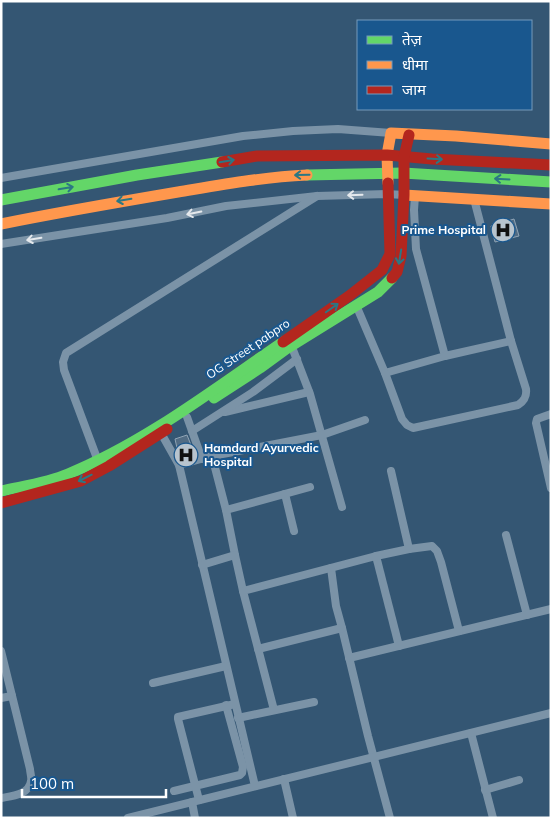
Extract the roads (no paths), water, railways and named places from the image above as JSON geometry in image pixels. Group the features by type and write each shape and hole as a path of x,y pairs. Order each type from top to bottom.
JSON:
{"street":[{"path":"1,178 243,136 293,131 338,129 551,144"},
{"name":"OG Street pabpro","path":"1,503 81,481 161,434 290,342 382,270 390,254 386,155 391,133"},
{"name":"OG Street pabpro","path":"1,491 59,477 116,452 290,342 378,292 397,272 401,256 410,195 403,174 404,157 409,135"},
{"path":"1,200 136,175 257,156 386,155 551,165"},
{"path":"1,224 101,204 284,176 403,174 551,182"},
{"path":"1,244 167,218 226,206 317,196 388,194 551,204"},
{"path":"410,195 414,210 416,249 445,356"},
{"path":"98,461 64,370 63,362 66,353 317,196"},
{"path":"356,305 402,419 407,425 413,428 518,405 523,402 526,396 526,389 511,341 474,200"},
{"path":"384,373 445,356 511,341"},
{"path":"290,342 309,392 342,506"},
{"path":"192,431 253,392 297,359"},
{"path":"219,414 309,392"},
{"path":"551,414 537,419 536,427 551,488"},
{"path":"187,417 202,459"},
{"path":"179,465 212,456 322,435 365,420"},
{"path":"161,434 179,465 226,666 230,705 243,768 240,774 174,791"},
{"path":"212,456 274,710"},
{"path":"391,472 410,549"},
{"path":"226,510 310,487"},
{"path":"285,494 294,531"},
{"path":"506,535 527,615"},
{"path":"244,591 376,556 432,546 437,551 448,585 459,631"},
{"path":"202,564 236,555"},
{"path":"376,556 399,646"},
{"path":"331,568 336,606 390,818"},
{"path":"349,658 551,610"},
{"path":"258,649 342,628"},
{"path":"1,651 30,769 31,781 27,790 1,798"},
{"path":"153,683 226,666"},
{"path":"1,698 12,696"},
{"path":"238,718 314,702"},
{"path":"230,705 238,718 255,786"},
{"path":"195,818 196,786 178,717 230,705"},
{"path":"128,818 551,713"},
{"path":"470,733 493,818"},
{"path":"284,779 293,818"},
{"path":"485,790 520,780"}],"place":[{"name":"Prime Hospital","path":"503,230"},
{"name":"Hamdard Ayurvedic Hospital","path":"186,455"}]}
